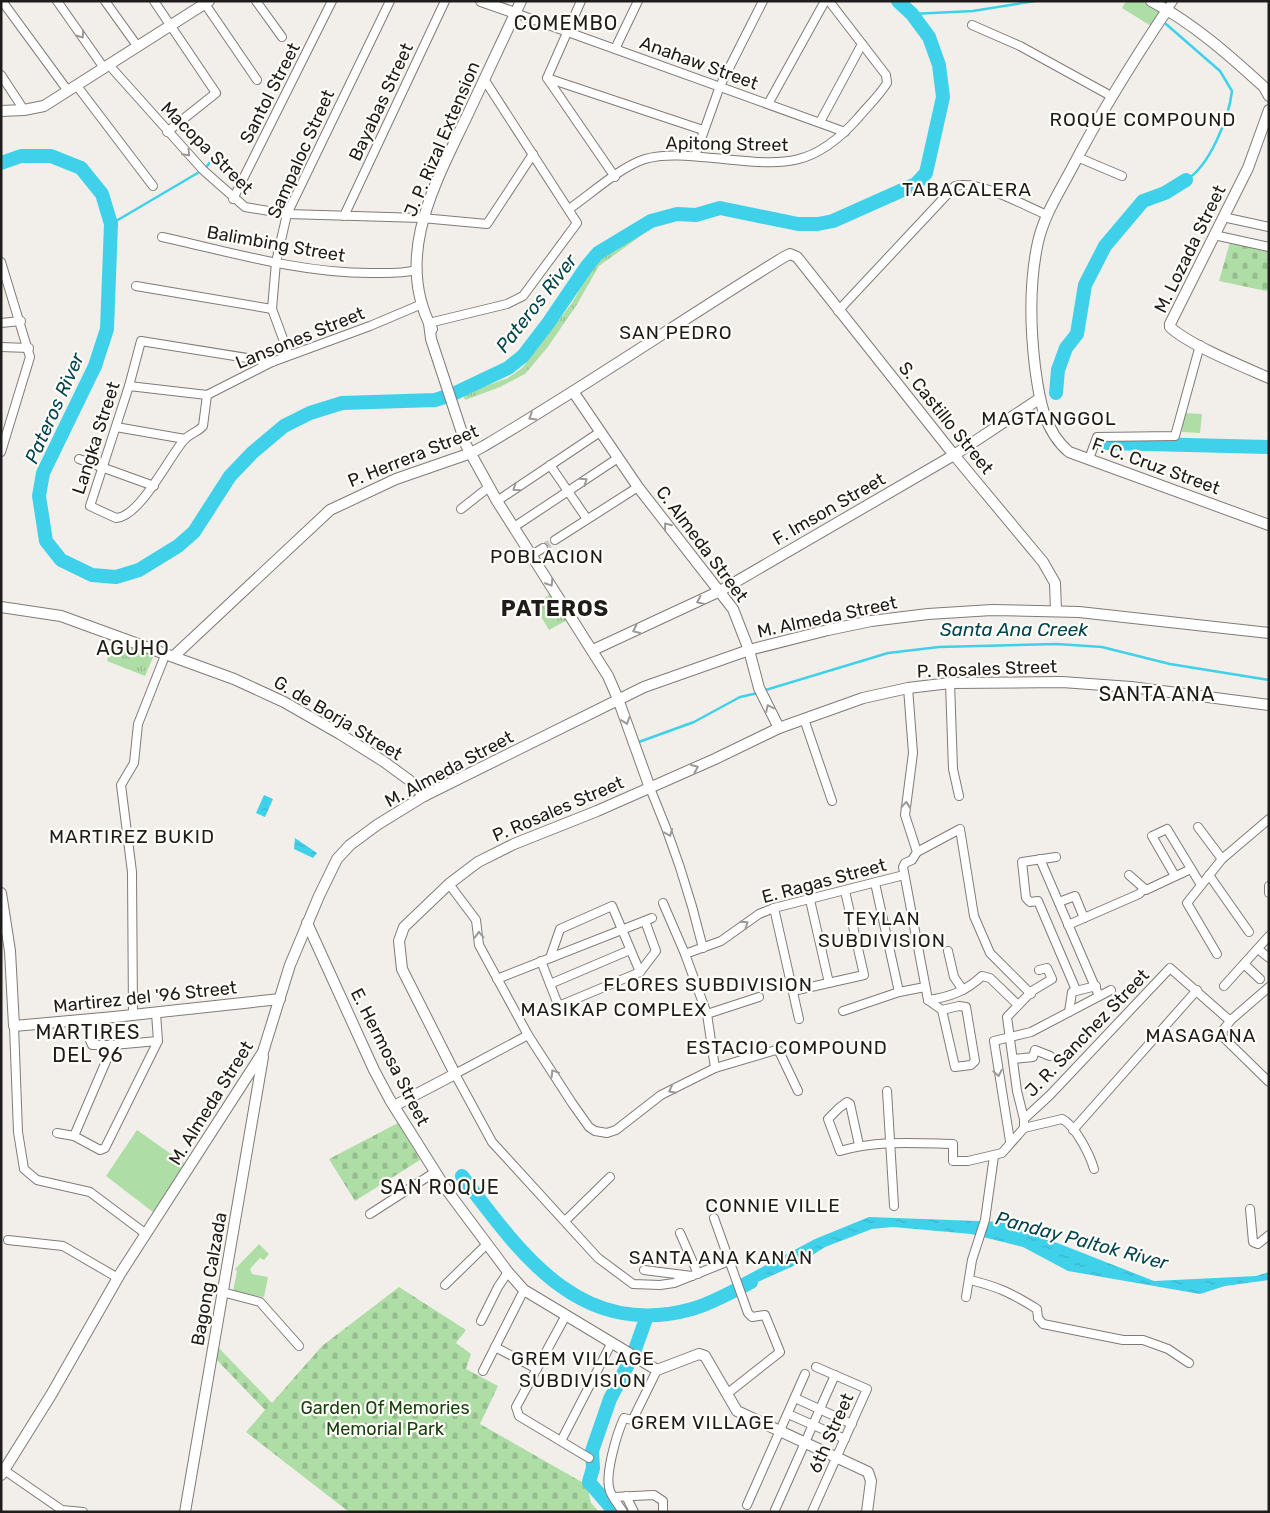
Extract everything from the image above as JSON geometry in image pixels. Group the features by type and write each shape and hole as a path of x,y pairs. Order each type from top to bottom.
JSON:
{"street":[{"path":"2,1 153,186"},
{"name":"Macopa Street","path":"57,1 107,67 208,176 248,209 287,214 422,218 488,224 533,154"},
{"path":"104,1 138,47"},
{"path":"154,1 216,93 167,132"},
{"path":"256,1 282,37"},
{"name":"Santol Street","path":"234,199 332,1"},
{"name":"Sampaloc Street","path":"290,355 272,308 276,262 287,214 390,1"},
{"name":"Bayabas Street","path":"344,216 445,1"},
{"path":"481,1 515,13"},
{"name":"J. P. Rizal Extension","path":"521,1 422,218 416,270 422,304 458,411 471,443 471,453 497,501 593,650 618,699 650,788"},
{"path":"547,78 580,1"},
{"path":"616,49 638,1"},
{"path":"695,156 720,86 763,1"},
{"path":"768,104 825,1"},
{"name":"Apitong Street","path":"570,209 614,177 646,159 695,156 769,163 796,161 829,146 845,132 887,83 886,75 829,1"},
{"path":"1151,1 1170,5 1264,87 1269,96"},
{"path":"1,111 24,110 44,106 206,2 258,80"},
{"name":"F. C. Cruz Street","path":"1170,5 1111,96 1047,215 1038,241 1030,309 1039,399 1048,424 1059,444 1069,452 1269,525"},
{"name":"Anahaw Street","path":"515,13 845,132"},
{"path":"972,25 1020,46 1111,96"},
{"path":"820,122 862,44"},
{"path":"1,75 24,110"},
{"path":"547,78 704,130"},
{"path":"547,78 614,177"},
{"path":"429,323 506,304 523,296 577,223 570,209 484,79"},
{"name":"M. Lozada Street","path":"1269,110 1248,168 1170,324 1170,328 1175,332 1269,378"},
{"path":"1077,157 1122,176"},
{"path":"838,311 955,186 964,184 981,188 1047,215"},
{"path":"1223,217 1269,226"},
{"path":"1214,235 1269,247"},
{"name":"Balimbing Street","path":"162,237 276,262 350,273 397,273 416,270"},
{"name":"S. Castillo Street","path":"790,254 797,257 838,311 1051,573 1055,583 1056,611"},
{"name":"P. Herrera Street","path":"170,655 330,510 396,479 471,453 574,393 649,341 790,254"},
{"path":"1,262 21,321 30,362 1,452"},
{"path":"136,286 272,308"},
{"name":"Lansones Street","path":"207,395 272,362 422,304"},
{"path":"1,323 21,321"},
{"name":"Langka Street","path":"207,395 205,423 200,429 185,439 154,486 126,515 116,518 90,506 142,340 272,362"},
{"path":"1089,458 1096,438 1175,436 1200,345"},
{"path":"1,347 28,348"},
{"path":"129,386 207,395"},
{"name":"C. Almeda Street","path":"574,393 638,487 733,609 749,650 760,688 779,728"},
{"name":"F. Imson Street","path":"593,650 720,591 954,455 1039,399"},
{"path":"116,427 185,439"},
{"path":"497,501 600,432"},
{"path":"514,527 618,458"},
{"path":"79,459 154,486"},
{"path":"550,465 587,520"},
{"path":"461,509 489,487"},
{"path":"555,540 638,487"},
{"path":"532,555 543,548"},
{"name":"G. de Borja Street","path":"1,607 61,616 234,679 314,718 382,760 409,780 424,796"},
{"name":"M. Almeda Street","path":"3,1472 118,1278 264,1052 280,999 307,923 334,866 350,845 377,825 424,796 644,687 749,650 845,626 928,614 992,610 1056,611 1122,616 1269,633"},
{"path":"133,1015 132,872 121,785 134,763 138,724 170,655"},
{"name":"P. Rosales Street","path":"729,1261 696,1275 660,1285 633,1284 598,1258 492,1142 402,969 399,951 400,935 404,927 449,884 478,862 514,844 650,788 779,728 863,698 908,688 950,683 1082,682 1269,706"},
{"path":"950,683 953,769 960,796"},
{"path":"908,688 913,753 905,815 917,852 960,828 974,916 990,953 1030,993"},
{"path":"804,719 832,801"},
{"path":"650,788 674,843 692,902 703,948"},
{"path":"1217,954 1187,906 1222,859 1269,819"},
{"path":"1198,827 1222,859"},
{"path":"1175,876 1152,836 1167,829 1201,885"},
{"name":"E. Ragas Street","path":"685,954 721,941 759,914 774,908 904,875 905,863 912,860 917,852"},
{"path":"1056,857 1022,862 1026,898 1030,902 1038,901 1076,990"},
{"path":"1040,859 1099,996"},
{"path":"1068,924 1140,894 1144,890 1191,869"},
{"path":"904,875 928,1000 942,1010 955,1067 971,1065 975,1060 966,1007 959,1006 942,1010"},
{"path":"1130,875 1144,890"},
{"path":"1209,875 1249,932"},
{"path":"875,883 899,992"},
{"path":"449,884 476,920 479,945 528,1035 589,1127 600,1133 616,1130 662,1095 715,1068 778,1050 798,1091"},
{"path":"1269,886 1269,893"},
{"path":"794,991 862,976 864,972 845,891"},
{"path":"1,893 10,958 18,1132 24,1169 37,1180 90,1192 146,1234"},
{"path":"1059,902 1075,896 1084,918"},
{"path":"810,900 829,983"},
{"path":"663,903 685,954 707,1014 715,1068"},
{"path":"550,958 560,929 609,906 614,909 640,972"},
{"path":"774,908 799,1019"},
{"path":"498,979 541,961 648,919 656,951 640,972 558,1004 541,961"},
{"name":"E. Hermosa Street","path":"307,923 374,1070 394,1106 435,1172 508,1272 524,1290 657,1370"},
{"path":"1224,986 1269,936"},
{"path":"1258,949 1269,957"},
{"path":"550,984 630,950"},
{"path":"948,951 954,977 963,990"},
{"path":"1244,964 1260,979"},
{"path":"1024,1124 1007,1016 1030,993 1052,978 1047,968 1039,970"},
{"name":"J. R. Sanchez Street","path":"1024,1124 1168,970 1172,969 1231,1020"},
{"path":"928,1000 946,998 963,990 982,976 986,976 1018,1004"},
{"path":"1069,1012 1070,994 1076,990 1096,986"},
{"path":"843,1011 899,992 926,987"},
{"path":"1269,987 1231,1020 1223,1030 1222,1036 1269,1082"},
{"path":"1010,1142 993,1042 996,1039 1028,1033 1111,990"},
{"path":"1073,1130 1197,990"},
{"path":"707,1014 759,997"},
{"name":"Martirez del '96 Street","path":"14,1026 89,1020 280,999"},
{"path":"57,1133 74,1136 100,1150 105,1148 158,1040 156,1012"},
{"path":"89,1020 89,1038 92,1045 113,1045 158,1040"},
{"path":"394,1106 528,1035"},
{"path":"74,1136 113,1045"},
{"path":"1013,1059 1033,1057 1035,1050 1050,1056"},
{"name":"Bagong Calzada","path":"185,1512 264,1052"},
{"path":"888,1091 894,1206"},
{"path":"859,1145 850,1104 847,1102 832,1113 828,1121 840,1151 859,1145 890,1142 953,1144 953,1161 968,1161 994,1156 1004,1152 1024,1124 1062,1119 1073,1130 1090,1155 1094,1169"},
{"path":"966,1297 978,1241 985,1220 994,1156"},
{"path":"370,1214 435,1172"},
{"path":"565,1221 610,1177"},
{"path":"1250,1209 1252,1242 1258,1244 1269,1235"},
{"path":"714,1218 749,1316 765,1315 780,1353 728,1393"},
{"path":"644,1270 696,1275 680,1233"},
{"path":"8,1240 63,1246 118,1278"},
{"path":"445,1285 487,1244"},
{"path":"481,1321 498,1287 508,1272"},
{"path":"970,1280 1001,1288 1037,1308 1038,1318 1042,1324 1123,1340 1143,1340 1168,1349 1189,1363"},
{"path":"482,1371 524,1290"},
{"path":"222,1292 260,1302 299,1346"},
{"path":"565,1316 516,1407 519,1416 589,1458"},
{"path":"561,1441 611,1344"},
{"path":"495,1347 537,1369"},
{"path":"633,1419 657,1370 702,1355 708,1360 728,1393 736,1411 868,1472 871,1476 867,1512"},
{"name":"6th Street","path":"812,1512 867,1389 816,1367"},
{"path":"747,1505 805,1374"},
{"path":"774,1510 814,1426 835,1375"},
{"path":"795,1398 852,1424"},
{"path":"788,1414 845,1439"},
{"path":"623,1512 614,1497 608,1480 612,1458 623,1420 626,1417 644,1423"},
{"path":"3,1472 62,1510 83,1512"},
{"path":"626,1496 634,1512"},
{"path":"614,1497 658,1496 663,1502 663,1512"}],"green space":[{"path":"1126,1 1142,1 1159,11 1151,26 1122,8"},
{"path":"647,226 649,230 599,266 576,306 547,348 525,374 500,387 465,400 463,394 508,378 522,368 572,303 597,259"},
{"path":"1230,242 1269,250 1269,289 1266,291 1219,281"},
{"path":"1184,413 1202,414 1200,433 1182,432"},
{"path":"552,593 569,619 549,630 534,605"},
{"path":"115,640 154,655 145,676 107,661"},
{"path":"398,1123 420,1160 355,1201 329,1159"},
{"path":"137,1130 185,1164 153,1212 106,1176"},
{"path":"259,1244 269,1254 264,1260 260,1258 250,1269 252,1274 268,1277 264,1297 233,1292 237,1271 235,1269"},
{"name":"Garden Of Memories Memorial Park","path":"399,1287 466,1330 456,1343 471,1354 466,1369 498,1386 480,1424 587,1485 591,1503 599,1512 349,1512 246,1432 265,1410 214,1357 216,1345 272,1403 322,1346"}],"water":[{"path":"264,795 273,799 265,817 256,813"},
{"path":"295,838 317,853 313,858 294,849"},
{"path":"869,1217 1004,1222 1154,1281 1256,1276 1269,1272 1269,1280 1225,1286 1200,1294 1068,1271 1023,1247 971,1234 893,1227 872,1229 825,1247 800,1263 742,1289 738,1280 815,1239"}],"waterway":[{"name":"Pateros River","path":"1,163 21,156 51,156 81,168 102,194 111,224 107,329 95,366 43,473 39,496 46,541 61,560 92,575 116,577 139,570 178,546 194,532 230,476 252,453 284,426 310,413 342,403 435,400 451,395 508,368 523,356 598,253 651,221 677,214 696,215 720,208 798,224 818,224 833,221 916,184 926,173 943,97 939,65 929,37 912,14 898,1"},
{"path":"912,14 973,11 1035,1"},
{"path":"1166,24 1220,71 1232,91 1227,114 1217,140 1203,164 1186,180"},
{"path":"205,169 210,162"},
{"path":"111,224 201,171"},
{"path":"1056,393 1058,370 1066,348 1077,334 1085,285 1105,246 1143,201 1165,193 1186,180"},
{"path":"1106,443 1269,447"},
{"name":"Santa Ana Creek","path":"762,691 888,653 939,647 1057,644 1102,647 1170,664 1269,680"},
{"name":"Santa Ana Creek","path":"636,743 694,722 740,697 758,693"},
{"name":"Santa Ana Creek","path":"462,1176 507,1234 531,1261 557,1283 586,1301 617,1312 652,1315 692,1309 723,1297 751,1282"},
{"path":"615,1512 589,1482 593,1468 592,1451 610,1399 633,1355 647,1316"}],"tunnel":[{"path":"543,548 555,540"}],"district":[{"name":"COMEMBO","path":"566,23"},
{"name":"ROQUE COMPOUND","path":"1143,119"},
{"name":"TABACALERA","path":"967,189"},
{"name":"SAN PEDRO","path":"676,332"},
{"name":"MAGTANGGOL","path":"1049,418"},
{"name":"POBLACION","path":"547,556"},
{"name":"PATEROS","path":"555,608"},
{"name":"AGUHO","path":"133,648"},
{"name":"SANTA ANA","path":"1157,694"},
{"name":"MARTIREZ BUKID","path":"132,836"},
{"name":"TEYLAN SUBDIVISION","path":"882,929"},
{"name":"FLORES SUBDIVISION","path":"708,984"},
{"name":"MASIKAP COMPLEX","path":"614,1009"},
{"name":"MASAGANA","path":"1201,1035"},
{"name":"MARTIRES DEL 96","path":"88,1044"},
{"name":"ESTACIO COMPOUND","path":"787,1047"},
{"name":"SAN ROQUE","path":"440,1187"},
{"name":"CONNIE VILLE","path":"773,1205"},
{"name":"SANTA ANA KANAN","path":"721,1257"},
{"name":"GREM VILLAGE SUBDIVISION","path":"583,1369"},
{"name":"GREM VILLAGE","path":"703,1422"}],"water label":[{"name":"Panday Paltok River","path":"1082,1240"}]}
